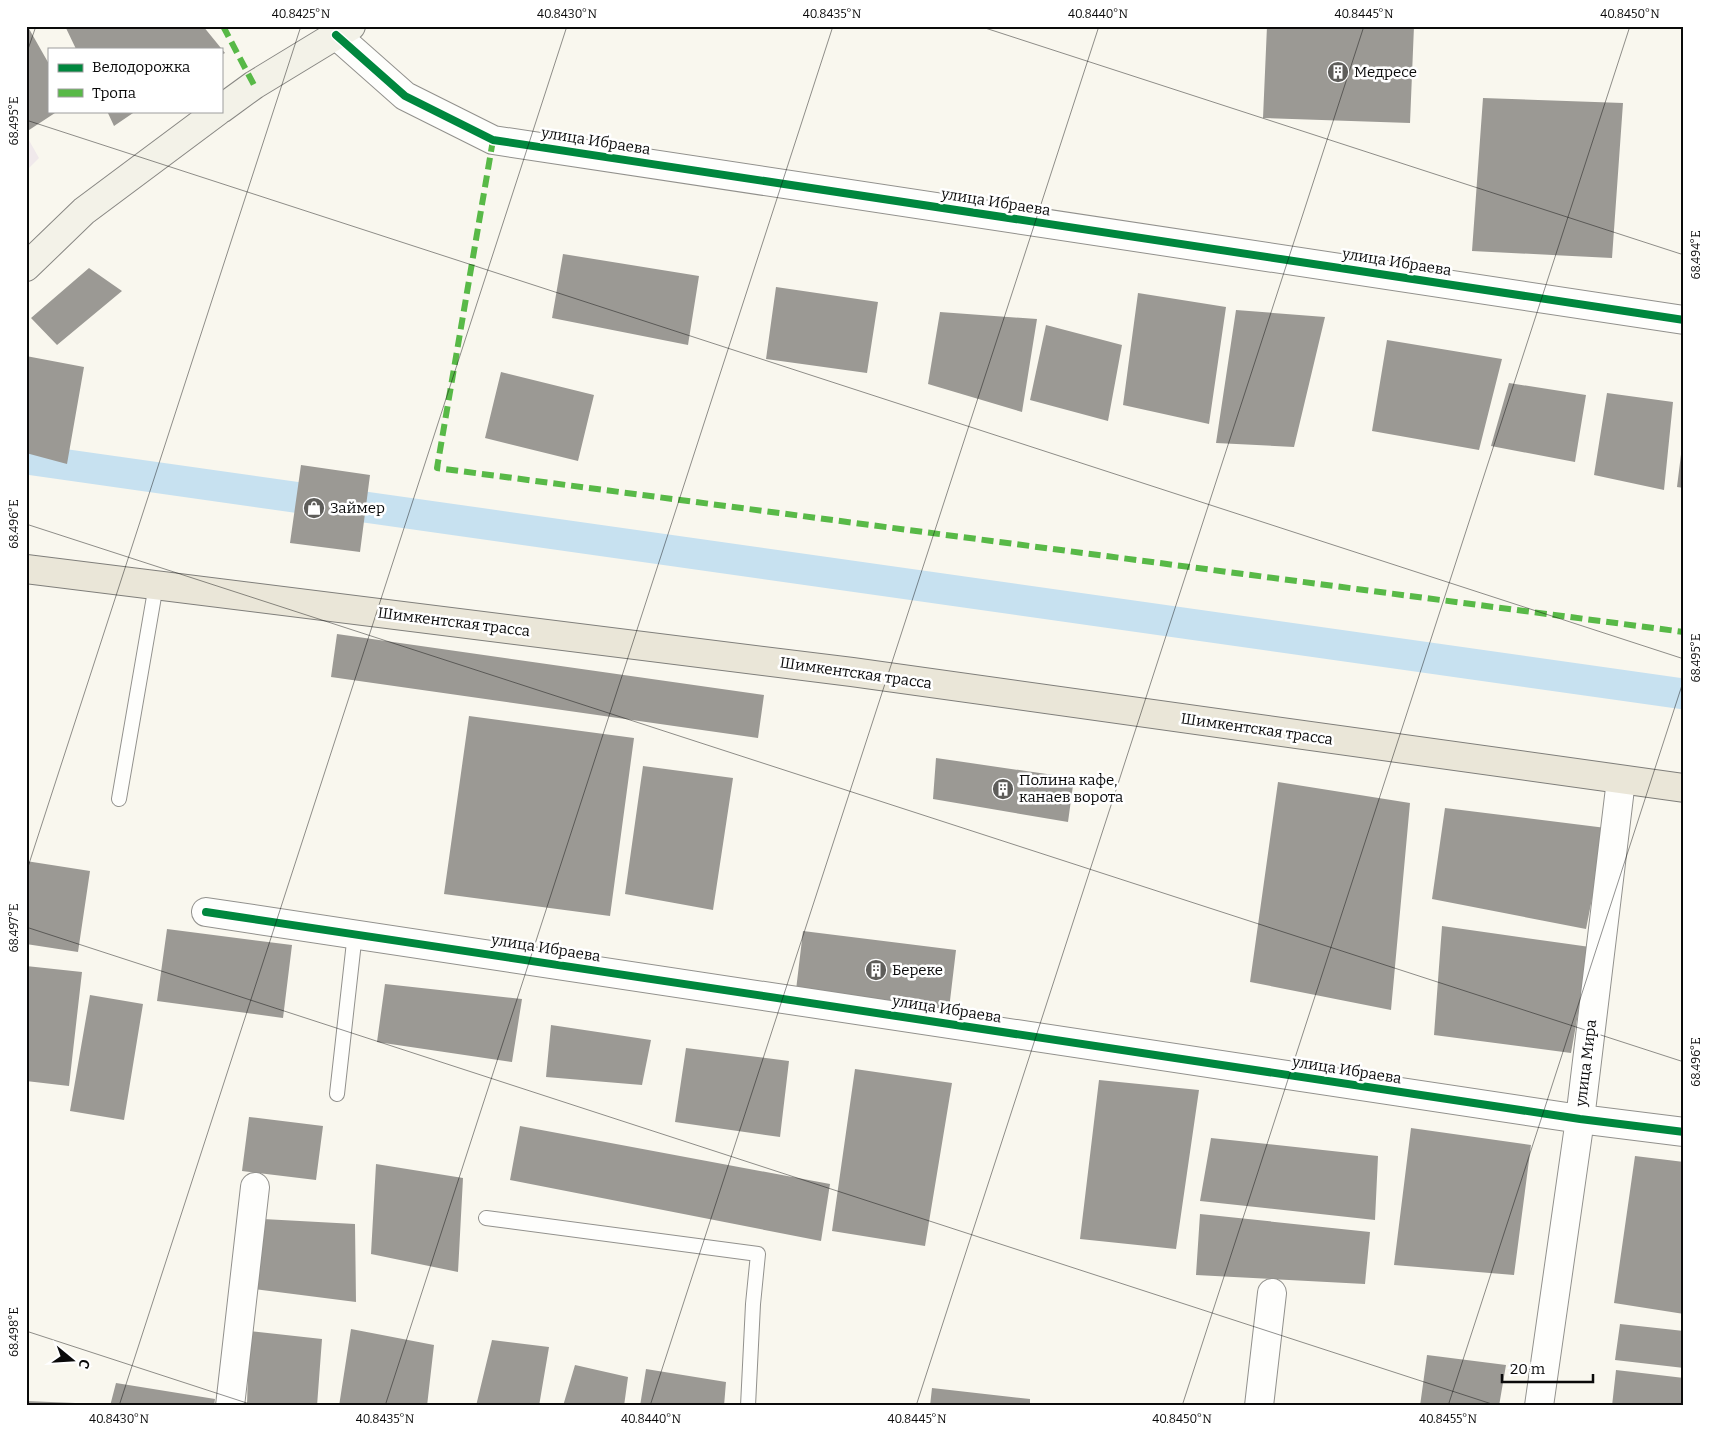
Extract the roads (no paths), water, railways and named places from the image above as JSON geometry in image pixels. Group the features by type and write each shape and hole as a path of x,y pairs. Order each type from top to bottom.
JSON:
{"main road":[{"path":"222,108 254,84 344,30"},
{"path":"26,267 84,211 217,112"},
{"name":"Шимкентская трасса","path":"26,569 852,672 1684,788"}],"street":[{"name":"улица Ибраева","path":"344,30 405,96 493,140 1684,320"},
{"name":"улица Мира","path":"1539,1406 1580,1119 1621,780"},
{"name":"улица Ибраева","path":"206,912 1580,1119 1684,1132"},
{"path":"230,1406 255,1187"},
{"path":"1259,1406 1272,1293"}],"lane":[{"path":"119,800 156,585"},
{"path":"337,1094 355,933"},
{"path":"486,1218 758,1254 753,1304 748,1406"}],"waterway":[{"path":"26,459 1684,694"}],"place":[{"name":"Медресе","path":"1338,72"},
{"name":"Займер","path":"314,508"},
{"name":"Полина кафе, канаев ворота","path":"1003,789"},
{"name":"Береке","path":"876,970"}]}
